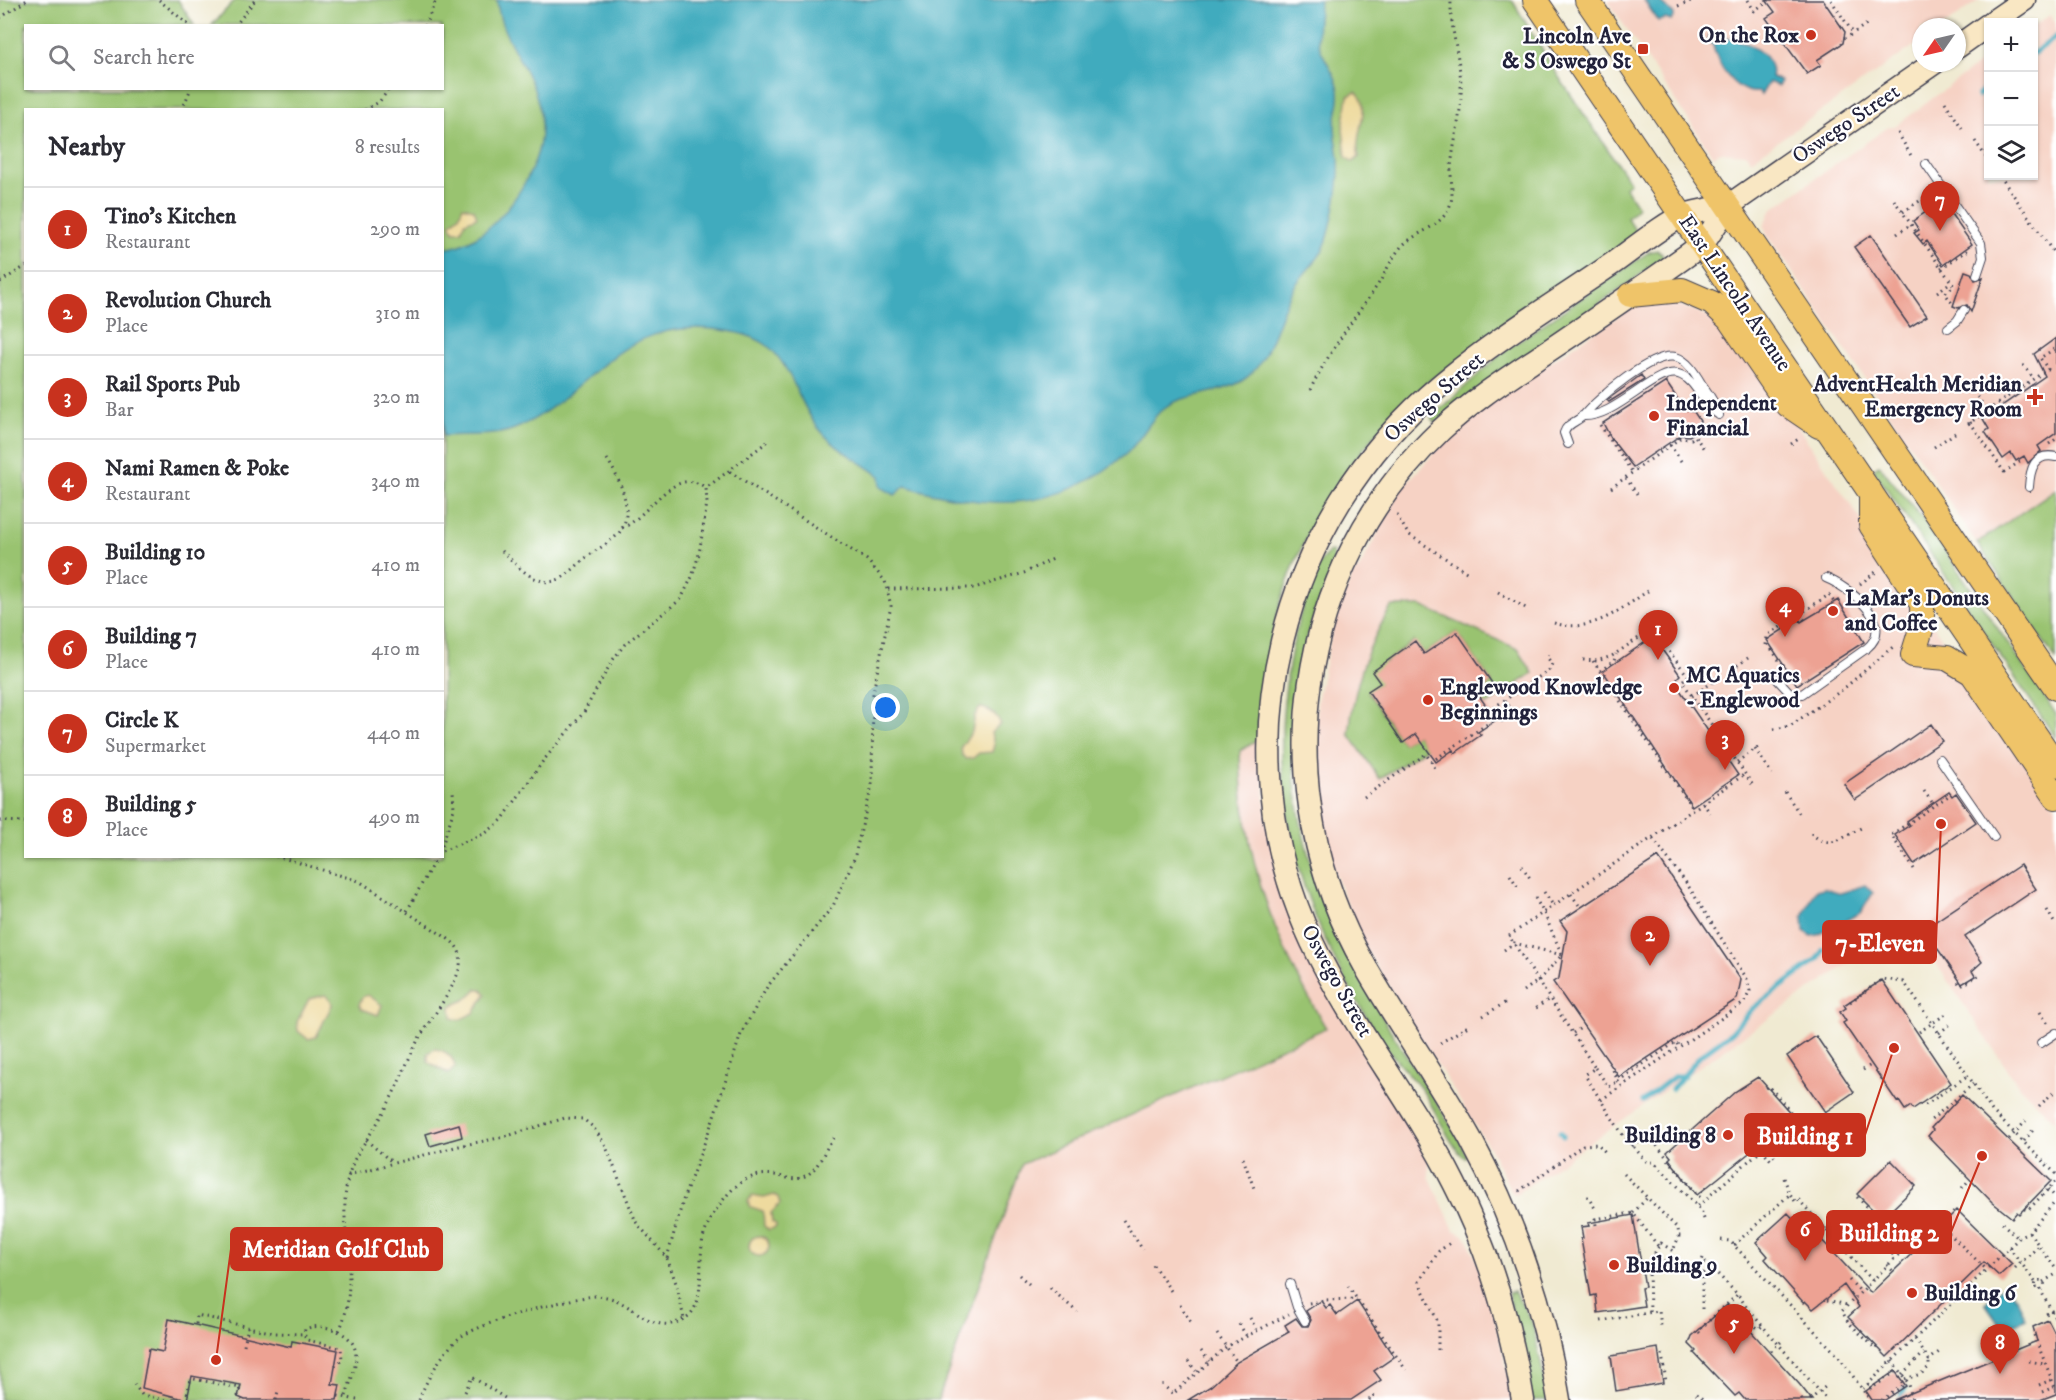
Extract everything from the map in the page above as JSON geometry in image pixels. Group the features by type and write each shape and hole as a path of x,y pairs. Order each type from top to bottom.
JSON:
{"main road":[{"name":"East Lincoln Avenue","path":"1535,0 2056,765"},
{"name":"East Lincoln Avenue","path":"1587,0 2056,688"},
{"path":"1998,18 2024,0"},
{"path":"1966,41 1984,28"},
{"name":"Oswego Street","path":"1559,1400 1537,1301 1519,1244 1486,1169 1454,1110 1364,964 1342,922 1327,885 1314,836 1306,788 1304,749 1308,692 1324,619 1339,577 1367,522 1401,472 1440,431 1473,403 1702,244 1728,206 1921,72"},
{"name":"Oswego Street","path":"1523,1400 1501,1302 1461,1198 1428,1137 1328,973 1296,903 1282,850 1273,797 1270,741 1274,686 1290,610 1312,551 1345,491 1391,431 1461,369 1683,216 1728,206"},
{"path":"1630,295 1682,290 1712,303 1729,319 1788,405 1832,435"},
{"path":"1871,493 1871,525 1922,604 1922,626 1913,655 1954,660 1972,673 2056,797"}],"lane":[{"path":"1926,164 1980,243 1983,257 1977,275"},
{"path":"1948,328 1960,318 1960,310"},
{"path":"1568,444 1564,430 1594,403 1648,364 1671,357 1682,360 1691,369 1716,405 1719,415 1709,410 1685,377 1672,374 1660,377 1606,413 1595,417 1582,416"},
{"path":"2029,487 2030,468 2034,463 2047,456 2056,456"},
{"path":"1778,680 1792,695 1802,694 1867,648 1873,641 1875,625 1872,612 1838,584 1826,578"},
{"path":"1940,759 1994,837"},
{"path":"2042,1043 2054,1032"},
{"path":"1290,1284 1297,1307 1305,1321"}],"path":[{"path":"0,18 27,0"},
{"path":"159,0 188,24"},
{"path":"237,24 255,0"},
{"path":"426,24 436,0"},
{"path":"1310,390 1341,335 1377,285 1396,253 1409,240 1441,220 1451,204 1452,165 1459,129 1462,92 1459,63 1451,27 1451,0"},
{"path":"1678,6 1694,0"},
{"path":"1748,0 1754,10 1769,0"},
{"path":"1837,0 1832,1 1853,33"},
{"path":"1844,38 1870,22"},
{"path":"183,108 190,90"},
{"path":"368,108 379,102 388,90"},
{"path":"1945,102 1962,128"},
{"path":"1898,133 1913,159"},
{"path":"1975,141 1984,153"},
{"path":"2003,180 2056,256"},
{"path":"1903,213 1936,190"},
{"path":"1894,200 1954,286 1943,295 1960,310"},
{"path":"1897,234 1911,224"},
{"path":"1941,268 1976,245"},
{"path":"0,282 24,267"},
{"path":"1937,292 1951,282"},
{"path":"2028,457 2004,472 1969,423 2048,369 2040,358 2056,348"},
{"path":"2023,365 2034,379"},
{"path":"1977,397 1987,410"},
{"path":"1599,423 1633,473"},
{"path":"1934,447 1955,433"},
{"path":"1611,488 1680,438 1691,439 1694,435 1704,449"},
{"path":"1791,444 1804,436"},
{"path":"2040,450 2056,439"},
{"path":"706,488 767,442"},
{"path":"1670,445 1683,464"},
{"path":"607,459 623,493 626,511 622,528"},
{"path":"667,1258 684,1197 741,1034 766,987 833,906 854,859 868,810 873,778 873,692 891,606 888,589 878,572 862,555 729,471"},
{"path":"1626,478 1637,494"},
{"path":"502,551 531,576 542,581 555,581 567,574 622,528 640,517 678,484 696,482 706,488"},
{"path":"444,850 486,833 505,817 543,761 582,716 624,644 681,599 692,577 699,554 707,503 706,488"},
{"path":"1396,512 1408,534 1468,573"},
{"path":"888,589 974,588 1024,573 1053,560"},
{"path":"1853,590 1878,571"},
{"path":"1554,623 1565,626 1588,625 1605,619 1634,603 1648,591"},
{"path":"1785,669 1767,645 1765,640 1767,636 1835,591"},
{"path":"1498,592 1529,610"},
{"path":"1829,595 1834,602"},
{"path":"1800,614 1806,622"},
{"path":"1583,660 1593,661 1616,654 1666,620"},
{"path":"1647,623 1688,676 1682,681 1754,787"},
{"path":"1774,729 1776,726 1787,728 1836,695 1899,641"},
{"path":"1600,671 1614,661 1616,654"},
{"path":"1503,722 1493,708 1549,670 1552,664 1547,657 1549,655"},
{"path":"1732,669 1751,656"},
{"path":"1593,661 1694,810"},
{"path":"1692,696 1713,682"},
{"path":"1505,700 1515,715"},
{"path":"1431,762 1499,716"},
{"path":"1737,762 1756,748 1772,774"},
{"path":"1364,797 1426,754 1436,768"},
{"path":"1679,1047 1676,1042 1609,1088 1509,936 1745,774"},
{"path":"444,840 454,808 453,790"},
{"path":"1924,791 1934,805"},
{"path":"1914,869 1891,835 1955,791"},
{"path":"1785,792 1799,813"},
{"path":"1703,803 1710,813"},
{"path":"0,821 24,822"},
{"path":"1811,833 1821,842 1829,844 1838,842 1863,827"},
{"path":"1601,1100 1744,1003 1749,994 1750,986 1687,884 1653,838"},
{"path":"283,858 355,879 454,943 460,955 460,965 414,1048 383,1114 366,1140 348,1175 345,1195 350,1283 345,1314 339,1331"},
{"path":"406,911 436,858"},
{"path":"1522,866 1530,878"},
{"path":"1510,875 1518,887"},
{"path":"1544,892 1554,906"},
{"path":"1571,894 1581,908"},
{"path":"1534,898 1544,912 1562,955"},
{"path":"2046,910 2055,924"},
{"path":"1503,950 1514,943 1562,955"},
{"path":"1524,991 1539,980 1562,955"},
{"path":"1958,982 1962,986 1979,975"},
{"path":"1850,1002 1883,979 1904,982 1992,1111 2056,1174"},
{"path":"1536,1008 1551,998"},
{"path":"1483,1016 1508,1001"},
{"path":"2040,1011 2054,1032"},
{"path":"1919,1032 1946,1014"},
{"path":"1939,1033 1952,1023"},
{"path":"1440,1043 1468,1026"},
{"path":"1573,1034 1584,1026"},
{"path":"1863,1070 1871,1065"},
{"path":"1595,1068 1586,1076 1632,1146 1647,1162 1654,1162 1698,1206 1704,1219"},
{"path":"1613,1070 1618,1081"},
{"path":"1920,1104 1924,1106 1940,1092 1967,1076"},
{"path":"1935,1124 1931,1120 1973,1084"},
{"path":"1766,1088 1769,1086 1793,1117 1793,1127 1803,1141"},
{"path":"2039,1106 2056,1090"},
{"path":"348,1175 459,1146 489,1141 568,1117 578,1117 587,1121 599,1134 610,1155 633,1217 667,1258 677,1286 684,1319"},
{"path":"2009,1139 2026,1121"},
{"path":"1698,1206 1762,1149 1793,1127"},
{"path":"2024,1141 2034,1129"},
{"path":"419,1400 455,1341 486,1325 594,1296 625,1304 653,1324 667,1325 684,1319 693,1311 698,1301 704,1235 712,1216 728,1194 742,1181 755,1175 770,1174 792,1179 804,1177 812,1171 835,1136"},
{"path":"1632,1146 1642,1138 1648,1138 1674,1163 1703,1202"},
{"path":"366,1140 393,1163"},
{"path":"1519,1191 1583,1145 1598,1144 1607,1154"},
{"path":"1766,1146 1777,1160"},
{"path":"1762,1149 1773,1163"},
{"path":"1744,1157 1748,1161"},
{"path":"1243,1158 1255,1191"},
{"path":"1624,1174 1678,1229 1682,1236 1673,1251 1661,1243 1653,1254 1646,1278 1650,1312"},
{"path":"1784,1178 1790,1194 1872,1280"},
{"path":"1962,1188 1970,1179"},
{"path":"2024,1209 2028,1210 2056,1181"},
{"path":"1864,1391 2018,1238 2029,1232 2056,1200 2048,1188"},
{"path":"1734,1245 1790,1194"},
{"path":"1587,1196 1595,1208"},
{"path":"1857,1197 1879,1219"},
{"path":"1596,1225 1595,1220 1633,1213 1647,1198"},
{"path":"1940,1225 1956,1209"},
{"path":"1633,1213 1658,1246"},
{"path":"1622,1215 1623,1220"},
{"path":"1825,1229 1837,1218"},
{"path":"1878,1347 1876,1349 1842,1312 1846,1305 1934,1219 1986,1269"},
{"path":"1123,1220 1143,1250"},
{"path":"1811,1227 1817,1221"},
{"path":"2002,1223 2018,1238"},
{"path":"1941,1236 1946,1230"},
{"path":"2029,1232 2056,1272 2043,1282 2036,1283"},
{"path":"1946,1241 1951,1236"},
{"path":"1721,1239 1728,1240 1734,1245 1840,1358 1870,1400"},
{"path":"1438,1350 1438,1322 1419,1282 1439,1251 1450,1243"},
{"path":"1884,1245 1895,1257"},
{"path":"2015,1268 2039,1246"},
{"path":"2009,1247 2019,1264 2036,1283 2036,1288 2040,1289 2056,1320"},
{"path":"1964,1258 1969,1253"},
{"path":"1653,1254 1668,1263"},
{"path":"1703,1258 1702,1261 1711,1266 1738,1294 1762,1326 1827,1400"},
{"path":"1154,1265 1171,1291"},
{"path":"1887,1265 1893,1271"},
{"path":"1702,1309 1702,1274 1711,1266"},
{"path":"1019,1275 1029,1284"},
{"path":"1849,1280 1860,1291"},
{"path":"2040,1289 2044,1287 2043,1282"},
{"path":"1348,1286 1406,1370"},
{"path":"1050,1288 1077,1312"},
{"path":"1700,1333 1698,1330 1722,1311 1738,1294"},
{"path":"1302,1308 1319,1300 1358,1299"},
{"path":"1827,1300 1846,1305"},
{"path":"1180,1305 1192,1324"},
{"path":"1726,1305 1759,1329 1762,1326"},
{"path":"2046,1314 2056,1309"},
{"path":"1600,1321 1659,1311 1662,1326"},
{"path":"1162,1384 1173,1394 1196,1371 1226,1347 1293,1312"},
{"path":"196,1324 197,1315 274,1334 303,1334 309,1341 341,1348 342,1360 335,1366"},
{"path":"1250,1318 1257,1330"},
{"path":"1239,1324 1246,1335"},
{"path":"244,1346 248,1327"},
{"path":"303,1334 305,1329 312,1327 339,1331 349,1338 357,1352 356,1366 346,1399"},
{"path":"1217,1334 1237,1362"},
{"path":"2034,1335 2055,1388 2042,1392"},
{"path":"1771,1352 1784,1339"},
{"path":"1905,1379 1929,1367 1929,1360 1915,1339"},
{"path":"1201,1351 1209,1361"},
{"path":"1929,1360 1939,1352"},
{"path":"1902,1374 1924,1353"},
{"path":"1662,1354 1666,1382"},
{"path":"1188,1361 1196,1371"},
{"path":"1892,1361 1910,1386 1912,1400"},
{"path":"2030,1361 2046,1364"},
{"path":"1864,1391 1895,1372 1904,1385 1882,1400"},
{"path":"465,1392 472,1377 508,1400"},
{"path":"186,1400 193,1379 240,1388 238,1398 242,1400"},
{"path":"2039,1385 2052,1380"},
{"path":"236,1387 237,1382"},
{"path":"134,1384 142,1395 165,1400"},
{"path":"1810,1400 1825,1387"},
{"path":"276,1400 278,1391"},
{"path":"338,1396 357,1400"},
{"path":"1369,1400 1372,1396 1378,1400"},
{"path":"1696,1396 1704,1400"}],"shaded area":[{"path":"1607,0 1980,0 1955,18 1912,18 1912,47 1751,160 1746,154 1721,152 1713,156"},
{"path":"2050,15 2056,24 2056,489 1977,543 1767,235 1764,226 1772,209 1887,128 1897,125 1984,60 1984,180 2038,180 2038,23"},
{"path":"1657,299 1661,306 1673,304 1700,312 1714,321 1722,330 1729,326 2056,806 2056,1122 2018,1085 1908,922 1516,1194 1512,1193 1490,1149 1364,946 1328,856 1316,778 1317,702 1336,613 1354,572 1359,569 1400,490 1454,432 1501,395 1632,307"},
{"path":"1261,738 1267,827 1429,1159 1429,1176 1454,1230 1464,1235 1469,1241 1490,1299 1514,1400 938,1400 1022,1164 1240,751"}],"green space":[{"path":"0,0 178,0 193,24 24,24 24,90 444,90 444,24 213,24 235,0 1512,0 1558,76 1630,182 1625,187 1638,207 1627,218 1638,234 1429,381 1376,435 1351,465 1310,530 1294,565 1281,601 1272,638 1266,675 1261,738 1240,751 1242,789 1254,861 1264,896 1290,962 1326,1028 1022,1164 938,1400 0,1400"},
{"path":"1657,250 1662,253 1663,258 1436,423 1431,417 1507,349 1649,252"},
{"path":"1879,465 1926,523 2056,714 2056,738 1873,469"},
{"path":"2056,489 2056,660 1977,543"},
{"path":"1332,551 1334,557 1332,571 1317,606 1306,641 1294,713 1293,749 1298,804 1309,856 1326,906 1347,954 1372,1000 1458,1137 1466,1155 1465,1158 1454,1145 1427,1097 1384,1044 1352,993 1326,943 1306,892 1292,841 1283,788 1282,734 1287,678 1307,592 1321,562"},
{"path":"1392,606 1421,606 1518,649 1533,673 1486,706 1477,693 1492,683 1457,632 1424,654 1414,641 1384,663 1392,675 1368,692 1403,743 1416,734 1427,748 1380,779 1349,734 1354,700 1368,652"},
{"path":"1514,1291 1532,1322 1549,1400 1532,1400 1508,1293"}],"sand":[{"path":"1356,92 1361,98 1363,113 1358,140 1359,157 1353,162 1346,157 1343,129 1348,96"},
{"path":"463,206 474,209 477,217 465,222 461,231 454,231 450,224 459,216"},
{"path":"980,708 993,713 1000,724 991,733 994,745 992,752 979,753 973,758 966,759 962,755 961,747 972,732 975,715"},
{"path":"477,989 482,989 486,994 474,1013 459,1020 452,1018 451,1006 465,1000"},
{"path":"325,995 331,1000 332,1005 316,1037 308,1039 298,1031 297,1022 309,999"},
{"path":"368,995 382,1005 378,1015 362,1009 359,1005 362,997"},
{"path":"435,1049 445,1052 453,1060 455,1067 449,1074 428,1062 428,1053"},
{"path":"774,1195 778,1197 780,1204 771,1213 772,1222 776,1224 776,1227 769,1230 764,1226 763,1211 751,1207 748,1201 752,1196 764,1198"},
{"path":"759,1236 766,1239 769,1246 766,1253 759,1256 752,1253 749,1246 752,1239"}],"water":[{"path":"497,0 1320,0 1318,40 1321,51 1336,78 1339,94 1335,126 1339,179 1327,240 1319,256 1293,289 1266,353 1250,374 1231,386 1181,400 1163,409 1126,454 1100,474 1074,488 1047,497 1020,502 965,500 905,486 895,495 881,487 880,476 839,448 816,425 774,352 765,344 747,335 713,329 680,329 652,336 628,347 567,396 519,427 501,433 444,436 444,249 472,240 489,228 510,205 531,170 538,153 541,136 538,101 532,83 509,41"},
{"path":"1644,0 1659,0 1674,15 1671,21 1666,19 1658,21"},
{"path":"1710,35 1740,41 1760,52 1770,63 1771,77 1781,81 1778,86 1769,82 1761,95 1759,92 1750,92 1735,84 1718,61 1713,45 1707,41"},
{"path":"1865,885 1873,893 1860,913 1818,935 1812,936 1804,931 1803,916 1816,890 1825,888 1841,893"},
{"path":"2004,1285 2017,1299 2026,1319 2003,1329 1985,1303"}],"building":[{"name":"On the Rox","path":"1766,0 1823,0 1845,32 1843,43 1817,60 1821,65 1807,74 1766,18 1775,12"},
{"path":"1942,201 1972,244 1943,265 1927,241 1923,244 1914,233 1919,230 1913,221"},
{"path":"1871,235 1927,316 1910,327 1854,247"},
{"path":"1965,271 1971,273 1975,280 1983,277 1971,312 1967,305 1958,308 1953,306"},
{"name":"AdventHealth Meridian Emergency Room","path":"2056,338 2056,433 2038,446 2041,451 2028,463 2024,456 2016,461 2011,453 2003,459 1985,432 1989,429 1983,419 2045,376 2034,354"},
{"path":"1641,375 1644,380 1609,402 1607,400"},
{"name":"Independent Financial","path":"1666,382 1685,410 1694,412 1700,421 1697,431 1689,436 1681,435 1633,467 1612,440 1603,423"},
{"path":"1838,600 1864,642 1797,685 1767,640 1799,619 1801,622"},
{"name":"Englewood Knowledge Beginnings","path":"1457,632 1492,683 1477,693 1496,720 1478,732 1481,735 1455,753 1453,750 1436,762 1416,734 1403,743 1368,691 1380,683 1372,672 1415,641 1424,654"},
{"path":"1653,637 1680,675 1677,678 1681,685 1680,690 1738,775 1692,806 1603,671"},
{"path":"1931,724 1942,741 1855,800 1844,784"},
{"path":"1949,792 1952,796 1956,793 1976,822 1914,864 1895,835 1910,825 1907,821"},
{"path":"1658,857 1741,980 1737,999 1619,1077 1553,982 1559,978 1567,931 1560,921"},
{"path":"2020,865 2036,889 1965,937 1982,962 1972,971 1975,976 1962,984 1924,929"},
{"path":"1882,980 1951,1083 1913,1109 1911,1106 1905,1110 1899,1101 1897,1102 1843,1023 1846,1021 1840,1012 1846,1008 1844,1005"},
{"path":"1816,1036 1854,1092 1825,1112 1787,1056"},
{"name":"Building 8","path":"1758,1077 1794,1117 1697,1195 1669,1159 1671,1157 1667,1152 1736,1091"},
{"path":"1962,1095 2051,1181 2019,1214 2017,1212 2012,1218 1992,1202 1928,1136 1933,1130 1931,1128"},
{"path":"459,1124 462,1137 430,1146 426,1134"},
{"path":"1891,1160 1916,1186 1882,1219 1857,1194"},
{"path":"1957,1210 2012,1264 1999,1276 1984,1262 1887,1357 1848,1317 1859,1307 1844,1285 1813,1309 1805,1301 1804,1303 1765,1259 1768,1256 1756,1242 1788,1213 1800,1226 1804,1222 1807,1224 1871,1293"},
{"name":"Building 9","path":"1633,1215 1645,1287 1641,1288 1644,1306 1598,1313 1596,1295 1591,1296 1581,1227 1589,1226 1588,1223"},
{"path":"1321,1301 1326,1308 1330,1305 1337,1315 1357,1301 1394,1357 1374,1371 1381,1380 1351,1400 1188,1400 1211,1386 1237,1362 1289,1332 1285,1325 1296,1318 1302,1326 1308,1326 1311,1320 1306,1311"},
{"path":"1727,1305 1812,1400 1745,1400 1739,1393 1735,1396 1694,1353 1696,1351 1689,1344 1692,1336"},
{"path":"169,1319 291,1347 292,1341 338,1350 332,1384 340,1385 337,1400 245,1400 238,1397 241,1385 192,1376 187,1400 142,1388 149,1349 163,1352"},
{"path":"2048,1320 2056,1336 2056,1394 2040,1400 1894,1400 2037,1341 2033,1327"},
{"path":"1658,1348 1663,1383 1616,1391 1611,1356"},
{"path":"1895,1371 1906,1386 1885,1400 1872,1400 1866,1391"}],"waterway":[{"path":"2038,50 2056,37"},
{"path":"1978,96 1984,90"},
{"path":"1672,1089 1701,1055 1732,1032 1752,1009 1818,959 1823,950"},
{"path":"1643,1101 1675,1076 1684,1076"},
{"path":"1560,1132 1563,1136"},
{"path":"1900,1400 1905,1388"}],"place":[{"name":"On the Rox","path":"1811,35"},
{"name":"Lincoln Ave & S Oswego St","path":"1643,49"},
{"name":"Circle K","path":"1940,231"},
{"name":"AdventHealth Meridian Emergency Room","path":"2035,397"},
{"name":"Independent Financial","path":"1654,416"},
{"name":"LaMar's Donuts and Coffee","path":"1833,611"},
{"name":"Nami Ramen & Poke","path":"1785,637"},
{"name":"Tino's Kitchen","path":"1658,660"},
{"name":"MC Aquatics - Englewood","path":"1674,688"},
{"name":"Englewood Knowledge Beginnings","path":"1428,700"},
{"name":"Rail Sports Pub","path":"1725,770"},
{"name":"7-Eleven","path":"1941,824"},
{"name":"Revolution Church","path":"1650,966"},
{"name":"Building 1","path":"1894,1048"},
{"name":"Building 8","path":"1728,1135"},
{"name":"Building 2","path":"1982,1156"},
{"name":"Building 7","path":"1805,1261"},
{"name":"Building 9","path":"1614,1265"},
{"name":"Building 6","path":"1912,1293"},
{"name":"Building 10","path":"1734,1354"},
{"name":"Meridian Golf Club","path":"216,1360"},
{"name":"Building 5","path":"2000,1374"}]}
